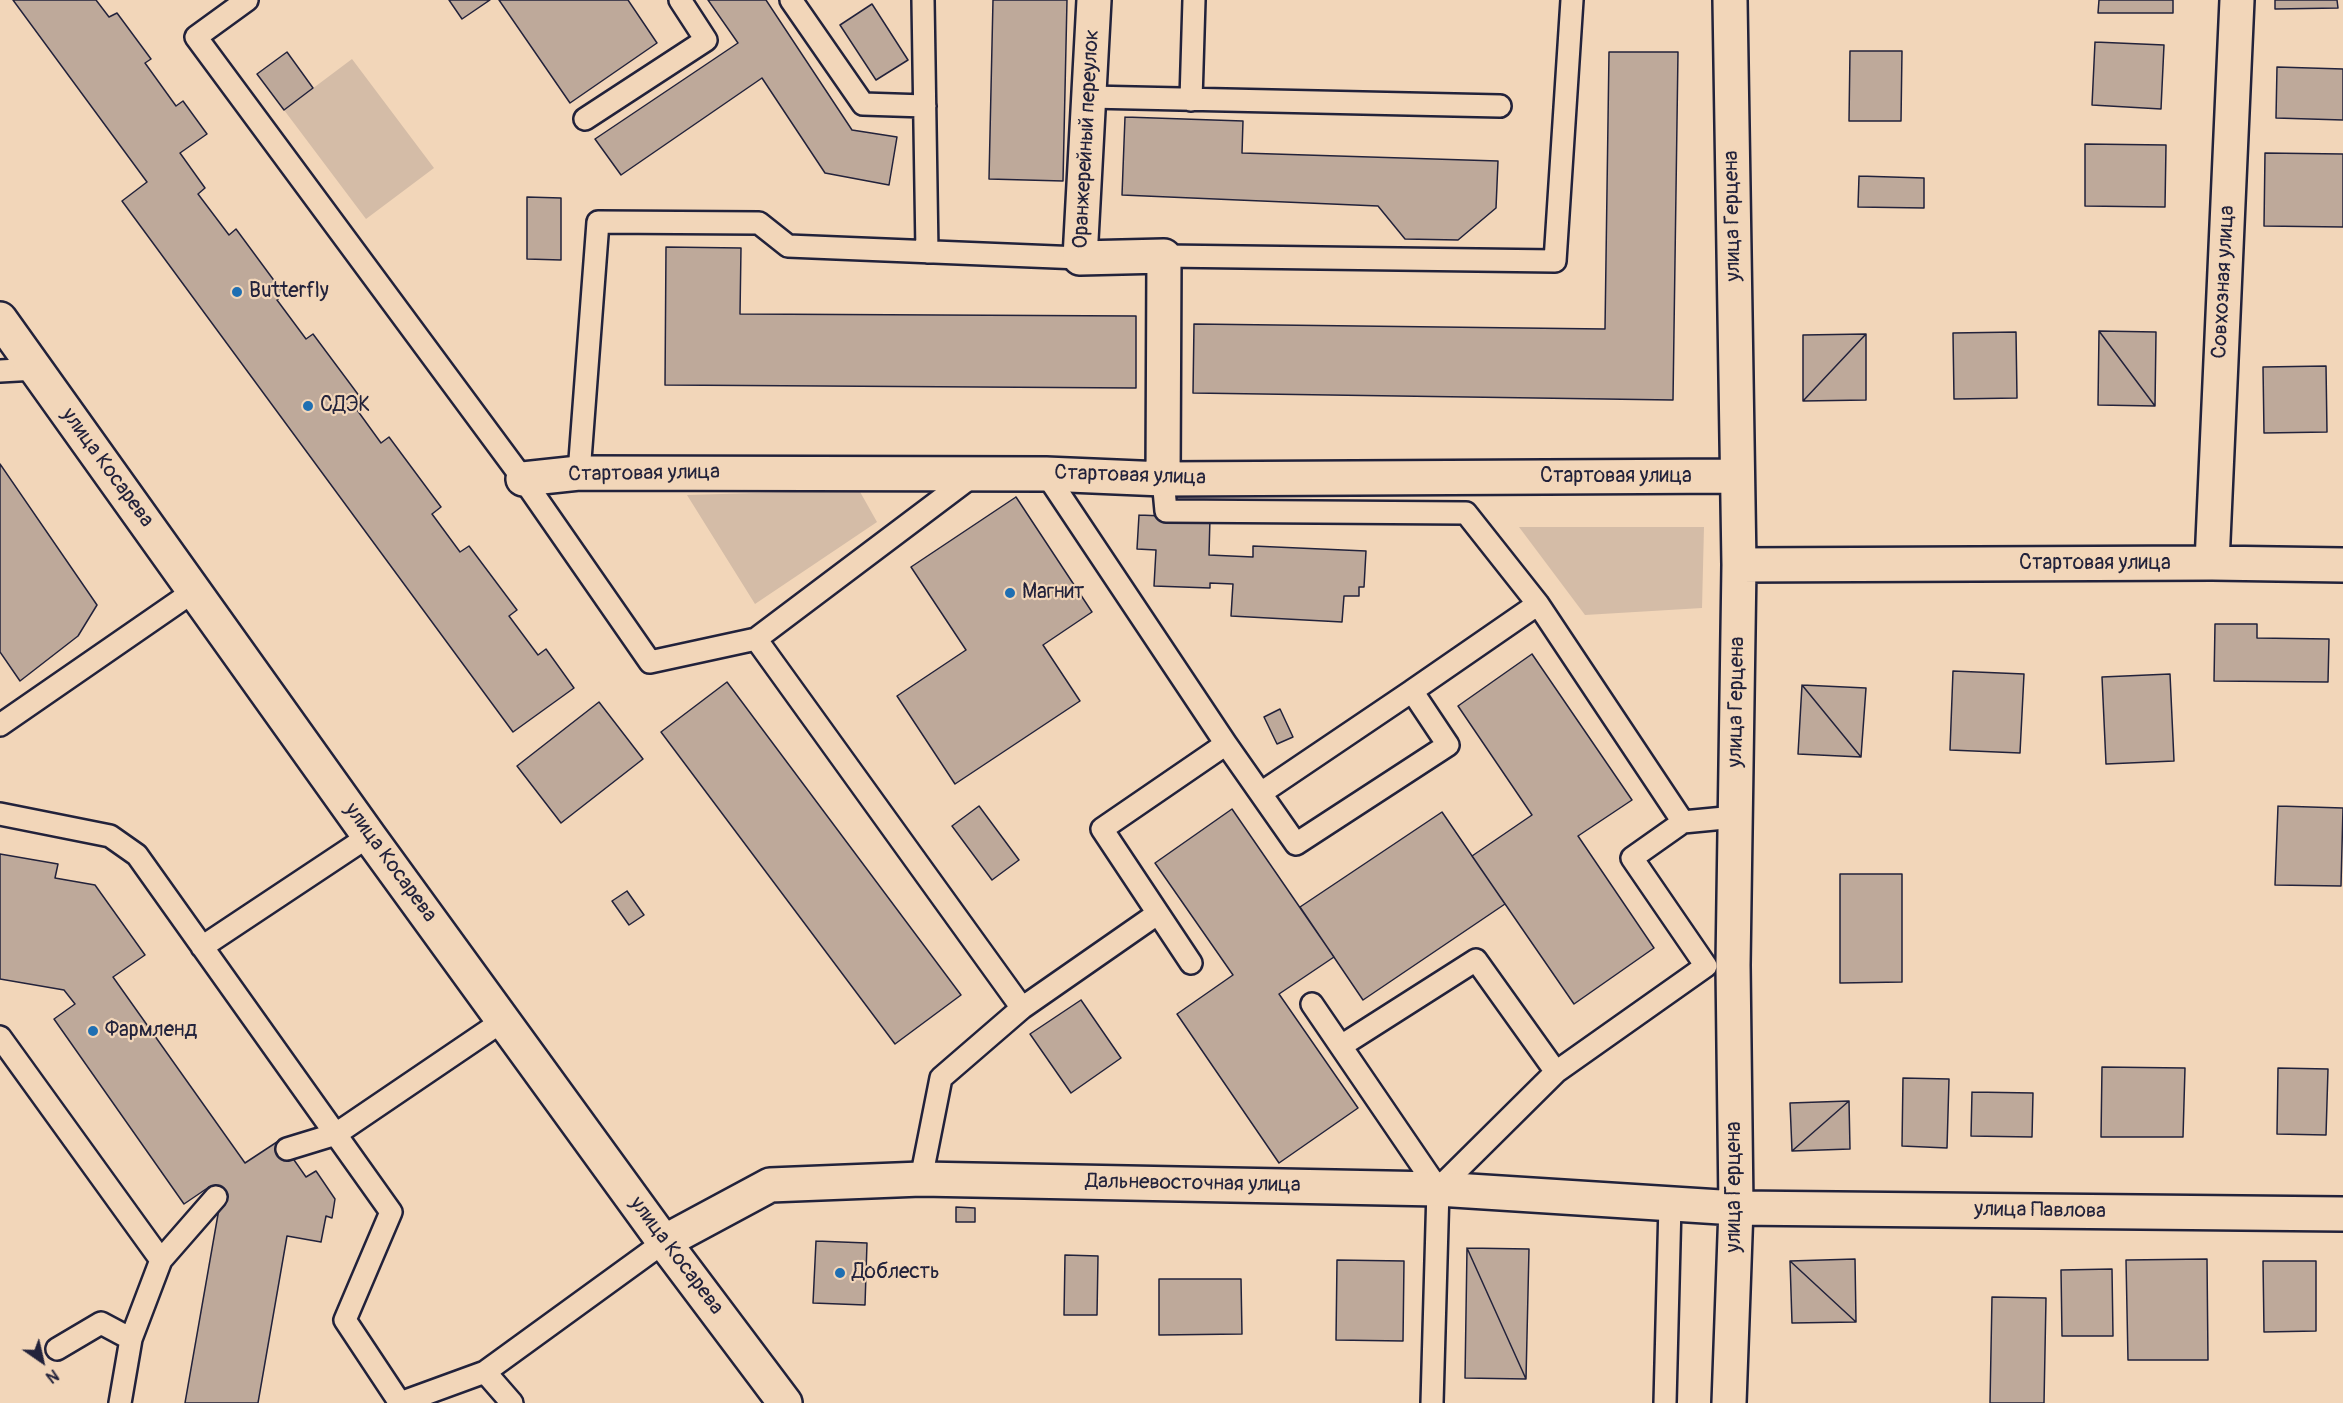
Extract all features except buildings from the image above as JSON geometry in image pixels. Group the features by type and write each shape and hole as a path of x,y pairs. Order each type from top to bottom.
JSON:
{"street":[{"name":"Оранжерейный переулок","path":"1094,0 1080,258 1164,256"},
{"name":"улица Герцена","path":"1729,1403 1736,1208 1720,965 1735,817 1739,565 1730,0"},
{"name":"Совхозная улица","path":"2211,563 2237,0"},
{"path":"1163,479 1164,256"},
{"name":"улица Косарева","path":"0,319 369,836 664,1242 785,1403"},
{"name":"Стартовая улица","path":"524,479 579,473 1046,474 1163,479 1737,476"},
{"name":"Стартовая улица","path":"1739,565 2211,563 2343,565"},
{"name":"Дальневосточная улица","path":"664,1242 770,1185 921,1179 1438,1189 1736,1208"},
{"name":"улица Павлова","path":"1736,1208 2343,1214"}],"lane":[{"path":"247,0 196,37 524,479 650,662 756,639 975,474"},
{"path":"585,119 706,40 680,0"},
{"path":"791,0 863,104 925,106"},
{"path":"923,0 927,252"},
{"path":"1191,100 1194,0"},
{"path":"1164,256 1555,261 1572,0"},
{"path":"1089,97 1500,106"},
{"path":"579,473 598,222 759,223 788,246 1080,258"},
{"path":"0,371 36,369"},
{"path":"1046,474 1226,744 1296,844 1448,745 1412,691"},
{"path":"1163,479 1166,512 1466,513 1538,604 1683,822"},
{"path":"0,725 194,591"},
{"path":"1261,793 1538,604"},
{"path":"756,639 1022,1008"},
{"path":"1191,963 1102,829 1226,744"},
{"path":"0,814 110,836 137,855 391,1212 345,1320 400,1402 485,1372 664,1242"},
{"path":"1438,1189 1556,1072 1720,965 1632,858 1683,822 1735,817"},
{"path":"202,947 369,836"},
{"path":"921,1179 941,1078 1022,1008 1157,914"},
{"path":"1341,1046 1476,960 1556,1072"},
{"path":"1312,1004 1438,1189 1432,1403"},
{"path":"287,1149 336,1134 504,1020"},
{"path":"0,1037 161,1260"},
{"path":"120,1403 131,1339 161,1260 216,1197"},
{"path":"1665,1403 1670,1204"},
{"path":"57,1349 101,1323 131,1339"},
{"path":"485,1372 512,1403"}],"shaded area":[{"path":"352,59 434,168 366,219 284,110"},
{"path":"859,490 877,522 755,604 687,495"},
{"path":"1519,527 1704,527 1702,608 1585,615"}],"place":[{"name":"Butterfly","path":"237,292"},
{"name":"СДЭК","path":"308,406"},
{"name":"Магнит","path":"1010,593"},
{"name":"Фармленд","path":"93,1031"},
{"name":"Доблесть","path":"840,1273"}]}
